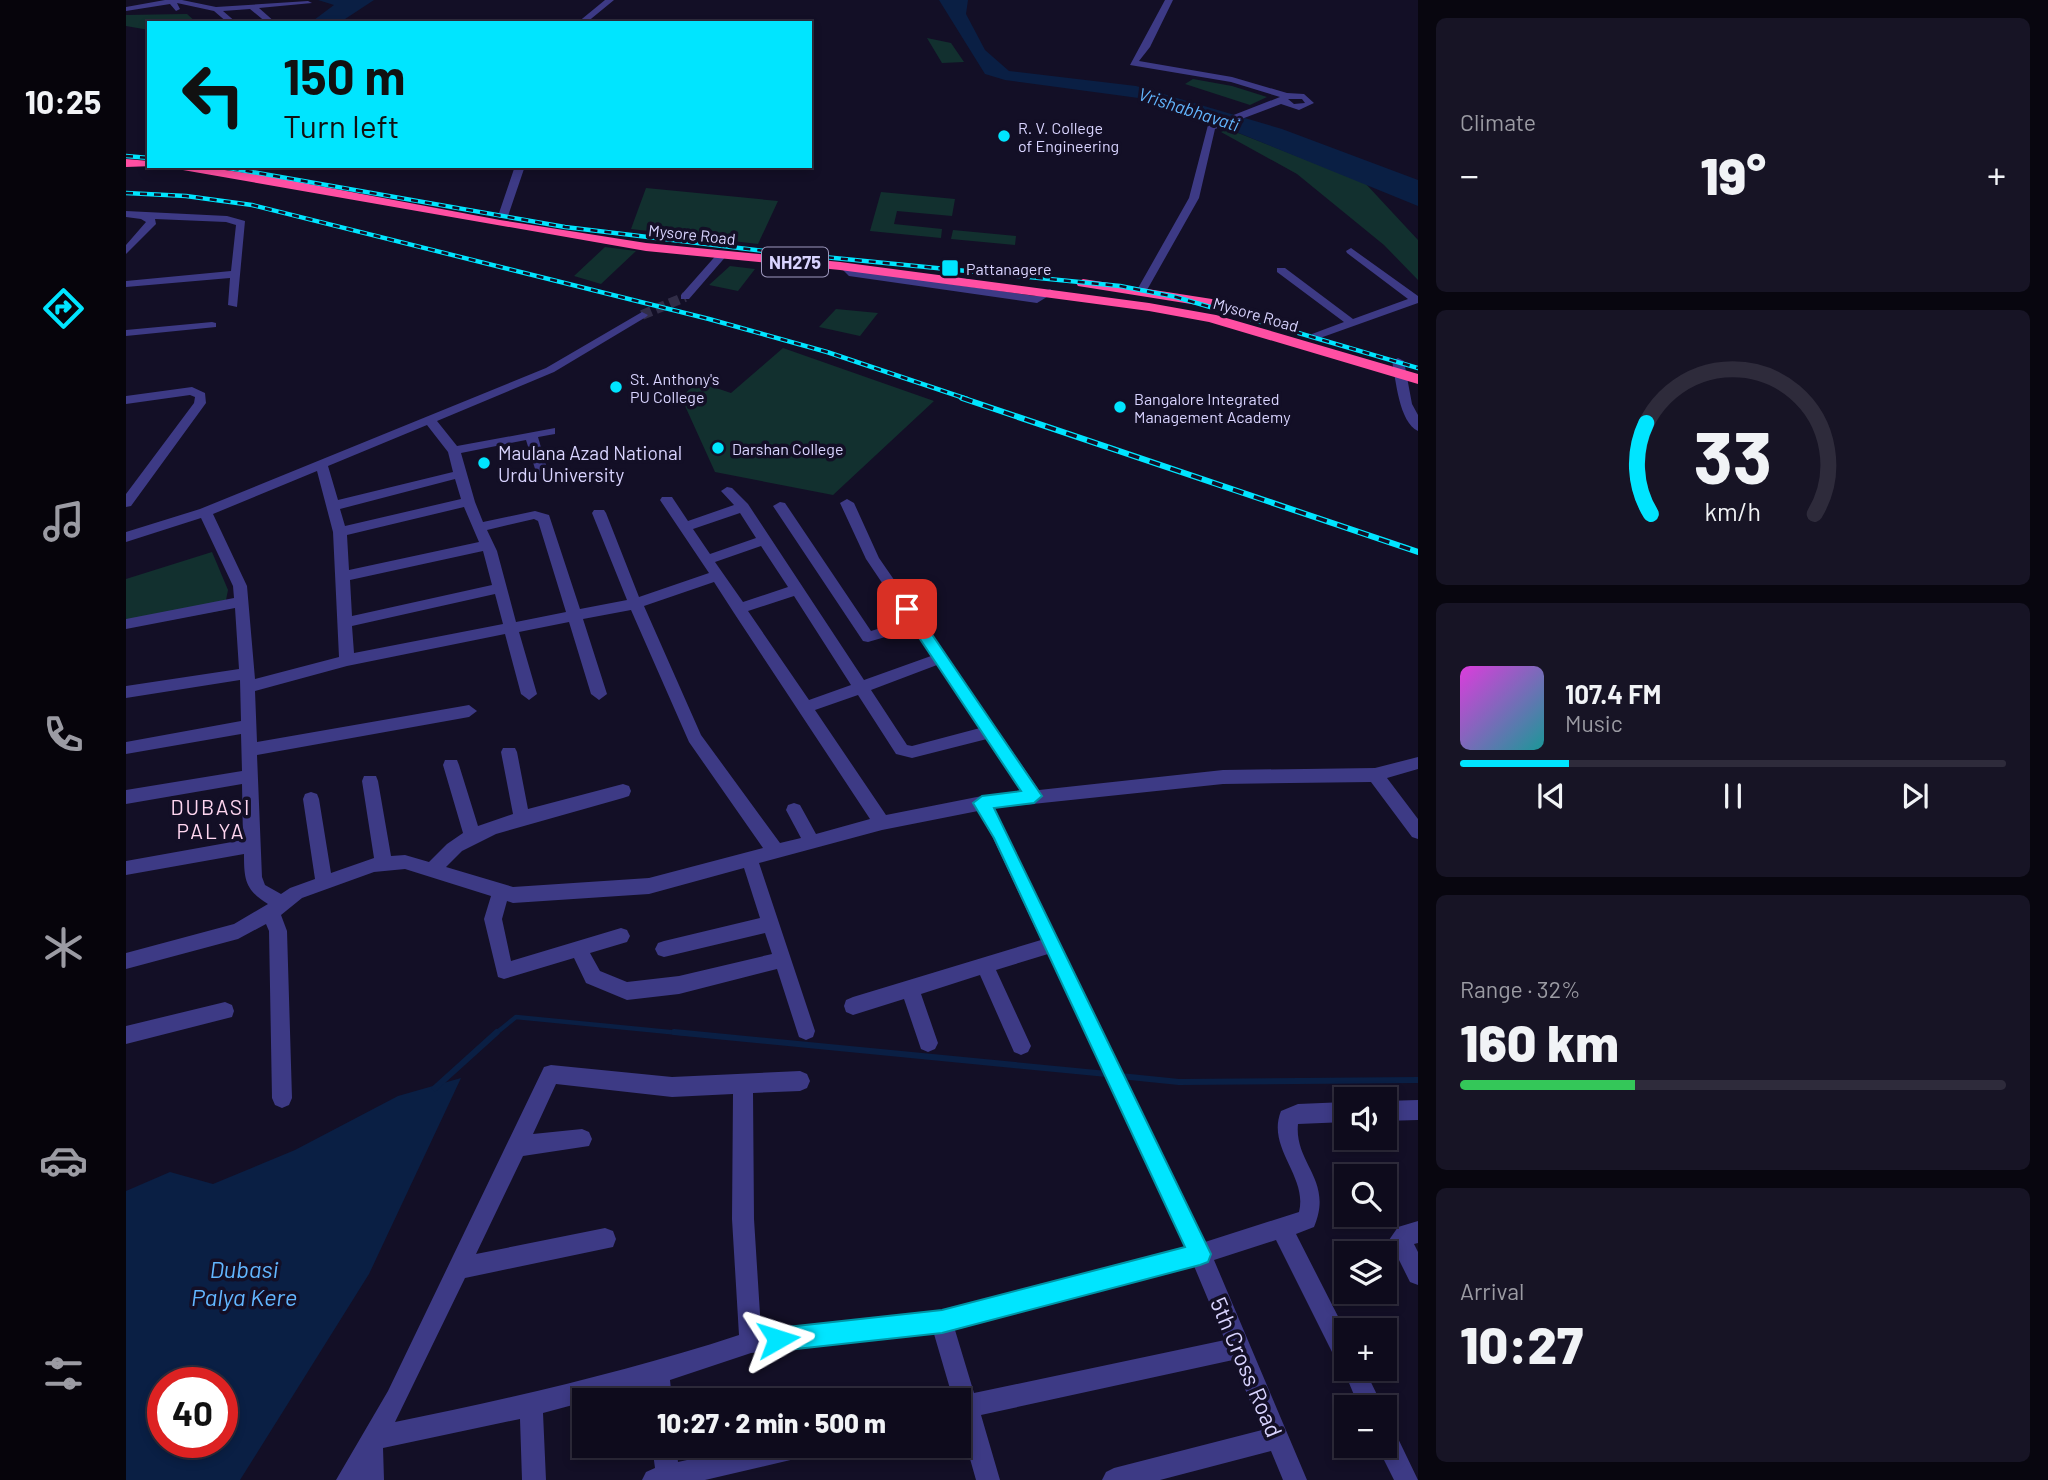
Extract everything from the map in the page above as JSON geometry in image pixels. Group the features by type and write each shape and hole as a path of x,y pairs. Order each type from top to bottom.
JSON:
{"highway":[{"path":"126,156 147,158"},
{"path":"126,163 147,165"},
{"name":"Mysore Road","path":"181,168 261,179 561,234 1049,292 1211,318 1398,368 1418,366"},
{"name":"Mysore Road","path":"241,168 387,192 503,216 703,245 1142,290 1212,303 1316,336 1398,368 1418,379"}],"street":[{"path":"171,0 176,11"},
{"path":"128,9 171,0 216,9 307,3"},
{"path":"1169,0 1133,63 1138,67 1239,85 1283,99"},
{"path":"583,21 610,1"},
{"path":"296,4 310,15"},
{"path":"252,7 270,21"},
{"path":"216,9 231,21"},
{"path":"1142,290 1194,198 1211,127 1250,111 1283,99 1301,96 1310,102 1308,106 1250,111"},
{"path":"503,216 519,168"},
{"path":"126,214 227,219 241,223 233,305"},
{"path":"128,246 151,226 152,222 145,216"},
{"path":"1316,336 1416,298 1351,251"},
{"path":"685,297 723,254"},
{"path":"1281,270 1352,323"},
{"path":"126,284 236,274"},
{"path":"126,537 205,512 550,370 642,315"},
{"path":"126,333 212,325"},
{"path":"1398,368 1406,404 1418,427"},
{"path":"126,400 192,391 201,396 200,403 126,503"},
{"path":"429,421 454,451 468,502 488,545 529,694"},
{"path":"454,451 551,431"},
{"path":"531,435 542,472"},
{"path":"321,464 340,532 347,660"},
{"path":"333,506 460,474"},
{"path":"727,491 743,507 858,687 902,750 912,752 990,732"},
{"path":"667,500 882,823"},
{"path":"340,532 468,502"},
{"path":"847,503 866,546 1034,796"},
{"path":"780,506 868,637 916,622"},
{"path":"684,527 743,507"},
{"path":"205,512 240,586 247,680 253,877 259,890 276,908 282,1098"},
{"path":"599,513 695,738 776,852"},
{"path":"479,527 535,515 544,518 599,694"},
{"path":"706,560 764,540"},
{"path":"344,576 488,545"},
{"path":"126,692 247,680 576,617 638,603 716,576"},
{"path":"347,622 501,588"},
{"path":"739,609 796,590"},
{"path":"126,624 240,602"},
{"path":"805,708 941,659"},
{"path":"250,750 469,711"},
{"path":"126,748 249,726"},
{"path":"509,752 522,820"},
{"path":"126,961 238,931 296,893 384,864 405,862 513,895 649,886 750,861 882,823 982,803 1223,777 1376,775 1418,763"},
{"path":"451,765 473,838"},
{"path":"1376,775 1418,832"},
{"path":"126,797 250,776"},
{"path":"370,782 384,864"},
{"path":"433,870 457,845 473,838 522,820 623,791"},
{"path":"312,799 324,882"},
{"name":"5th Cross Road","path":"982,803 1000,834 1200,1254 1295,1480"},
{"path":"794,810 812,842"},
{"path":"126,868 253,845"},
{"path":"750,861 806,1031"},
{"path":"501,891 493,919 502,970 621,936"},
{"path":"664,949 769,924"},
{"path":"853,1006 1053,944"},
{"path":"579,949 593,977 627,991 680,985 781,961"},
{"path":"985,965 1021,1046"},
{"path":"910,989 928,1042"},
{"path":"126,1035 225,1010"},
{"path":"348,1480 397,1399 551,1074 672,1087 800,1081"},
{"path":"743,1084 743,1219 751,1342"},
{"path":"1397,1111 1418,1110"},
{"path":"371,1439 531,1405 658,1372 751,1342 942,1322 1282,1230 1307,1220 1312,1209 1310,1185 1284,1131 1287,1118 1298,1114 1334,1112"},
{"path":"517,1146 582,1139"},
{"path":"1282,1230 1334,1332"},
{"path":"1418,1232 1406,1235 1400,1240 1418,1274"},
{"path":"459,1268 605,1239"},
{"path":"942,1322 958,1388"},
{"path":"971,1405 1238,1349"},
{"path":"658,1372 659,1388"},
{"path":"531,1405 534,1480"},
{"path":"971,1430 988,1480"},
{"path":"1114,1480 1276,1438"},
{"path":"371,1439 372,1480"},
{"path":"664,1458 663,1479 750,1458"},
{"path":"1396,1458 1407,1480"}],"green space":[{"path":"187,14 195,21 147,21 147,30 126,26 126,15"},
{"path":"927,38 951,43 964,62 942,63"},
{"path":"1193,79 1232,86 1267,97 1250,105 1185,84"},
{"path":"1228,129 1365,183 1418,240 1418,280 1384,245 1297,174 1221,132"},
{"path":"646,188 778,201 758,244 631,229"},
{"path":"881,192 955,199 952,216 897,211 894,224 942,229 941,238 870,231"},
{"path":"953,230 1016,236 1015,245 951,239"},
{"path":"605,247 636,251 601,284 574,276"},
{"path":"730,266 755,269 738,291 709,285"},
{"path":"836,309 878,313 860,336 819,327"},
{"name":"Darshan College","path":"783,348 934,401 833,495 715,472 681,397 698,382 731,393"},
{"path":"212,552 228,590 224,610 126,628 126,579"}],"water":[{"path":"318,0 374,0 342,21 313,21 334,5"},
{"name":"Vrishabhavati","path":"939,0 968,0 966,14 985,50 1009,71 1136,86 1282,129 1418,180 1418,206 1170,105 1146,99 1005,80 985,74"},
{"name":"Dubasi Palya Kere","path":"461,1078 369,1274 240,1480 126,1480 126,1191 170,1172 213,1184 295,1150 398,1096"}],"waterway":[{"path":"495,1034 516,1017 690,1034"},
{"path":"435,1088 497,1032"},
{"path":"674,1032 1107,1074"},
{"path":"1120,1076 1179,1082 1418,1080"}],"tunnel":[{"path":"642,315 685,297"}],"railway":[{"path":"126,156 147,158"},
{"path":"229,168 565,227 773,252 1120,286 1176,297 1418,368"},
{"path":"126,193 186,196 252,205 709,319 827,352 967,399"},
{"path":"962,398 1418,552"}],"place":[{"name":"R. V. College of Engineering","path":"1004,136"},
{"name":"Pattanagere","path":"950,268"},
{"name":"St. Anthony's PU College","path":"616,387"},
{"name":"Bangalore Integrated Management Academy","path":"1120,407"},
{"name":"Darshan College","path":"718,448"},
{"name":"Maulana Azad National Urdu University","path":"484,463"}],"district":[{"name":"DUBASI PALYA","path":"211,818"}],"route":[{"path":"778,1339 942,1322 1200,1254 1000,834 982,803 1034,796 907,609"}]}
